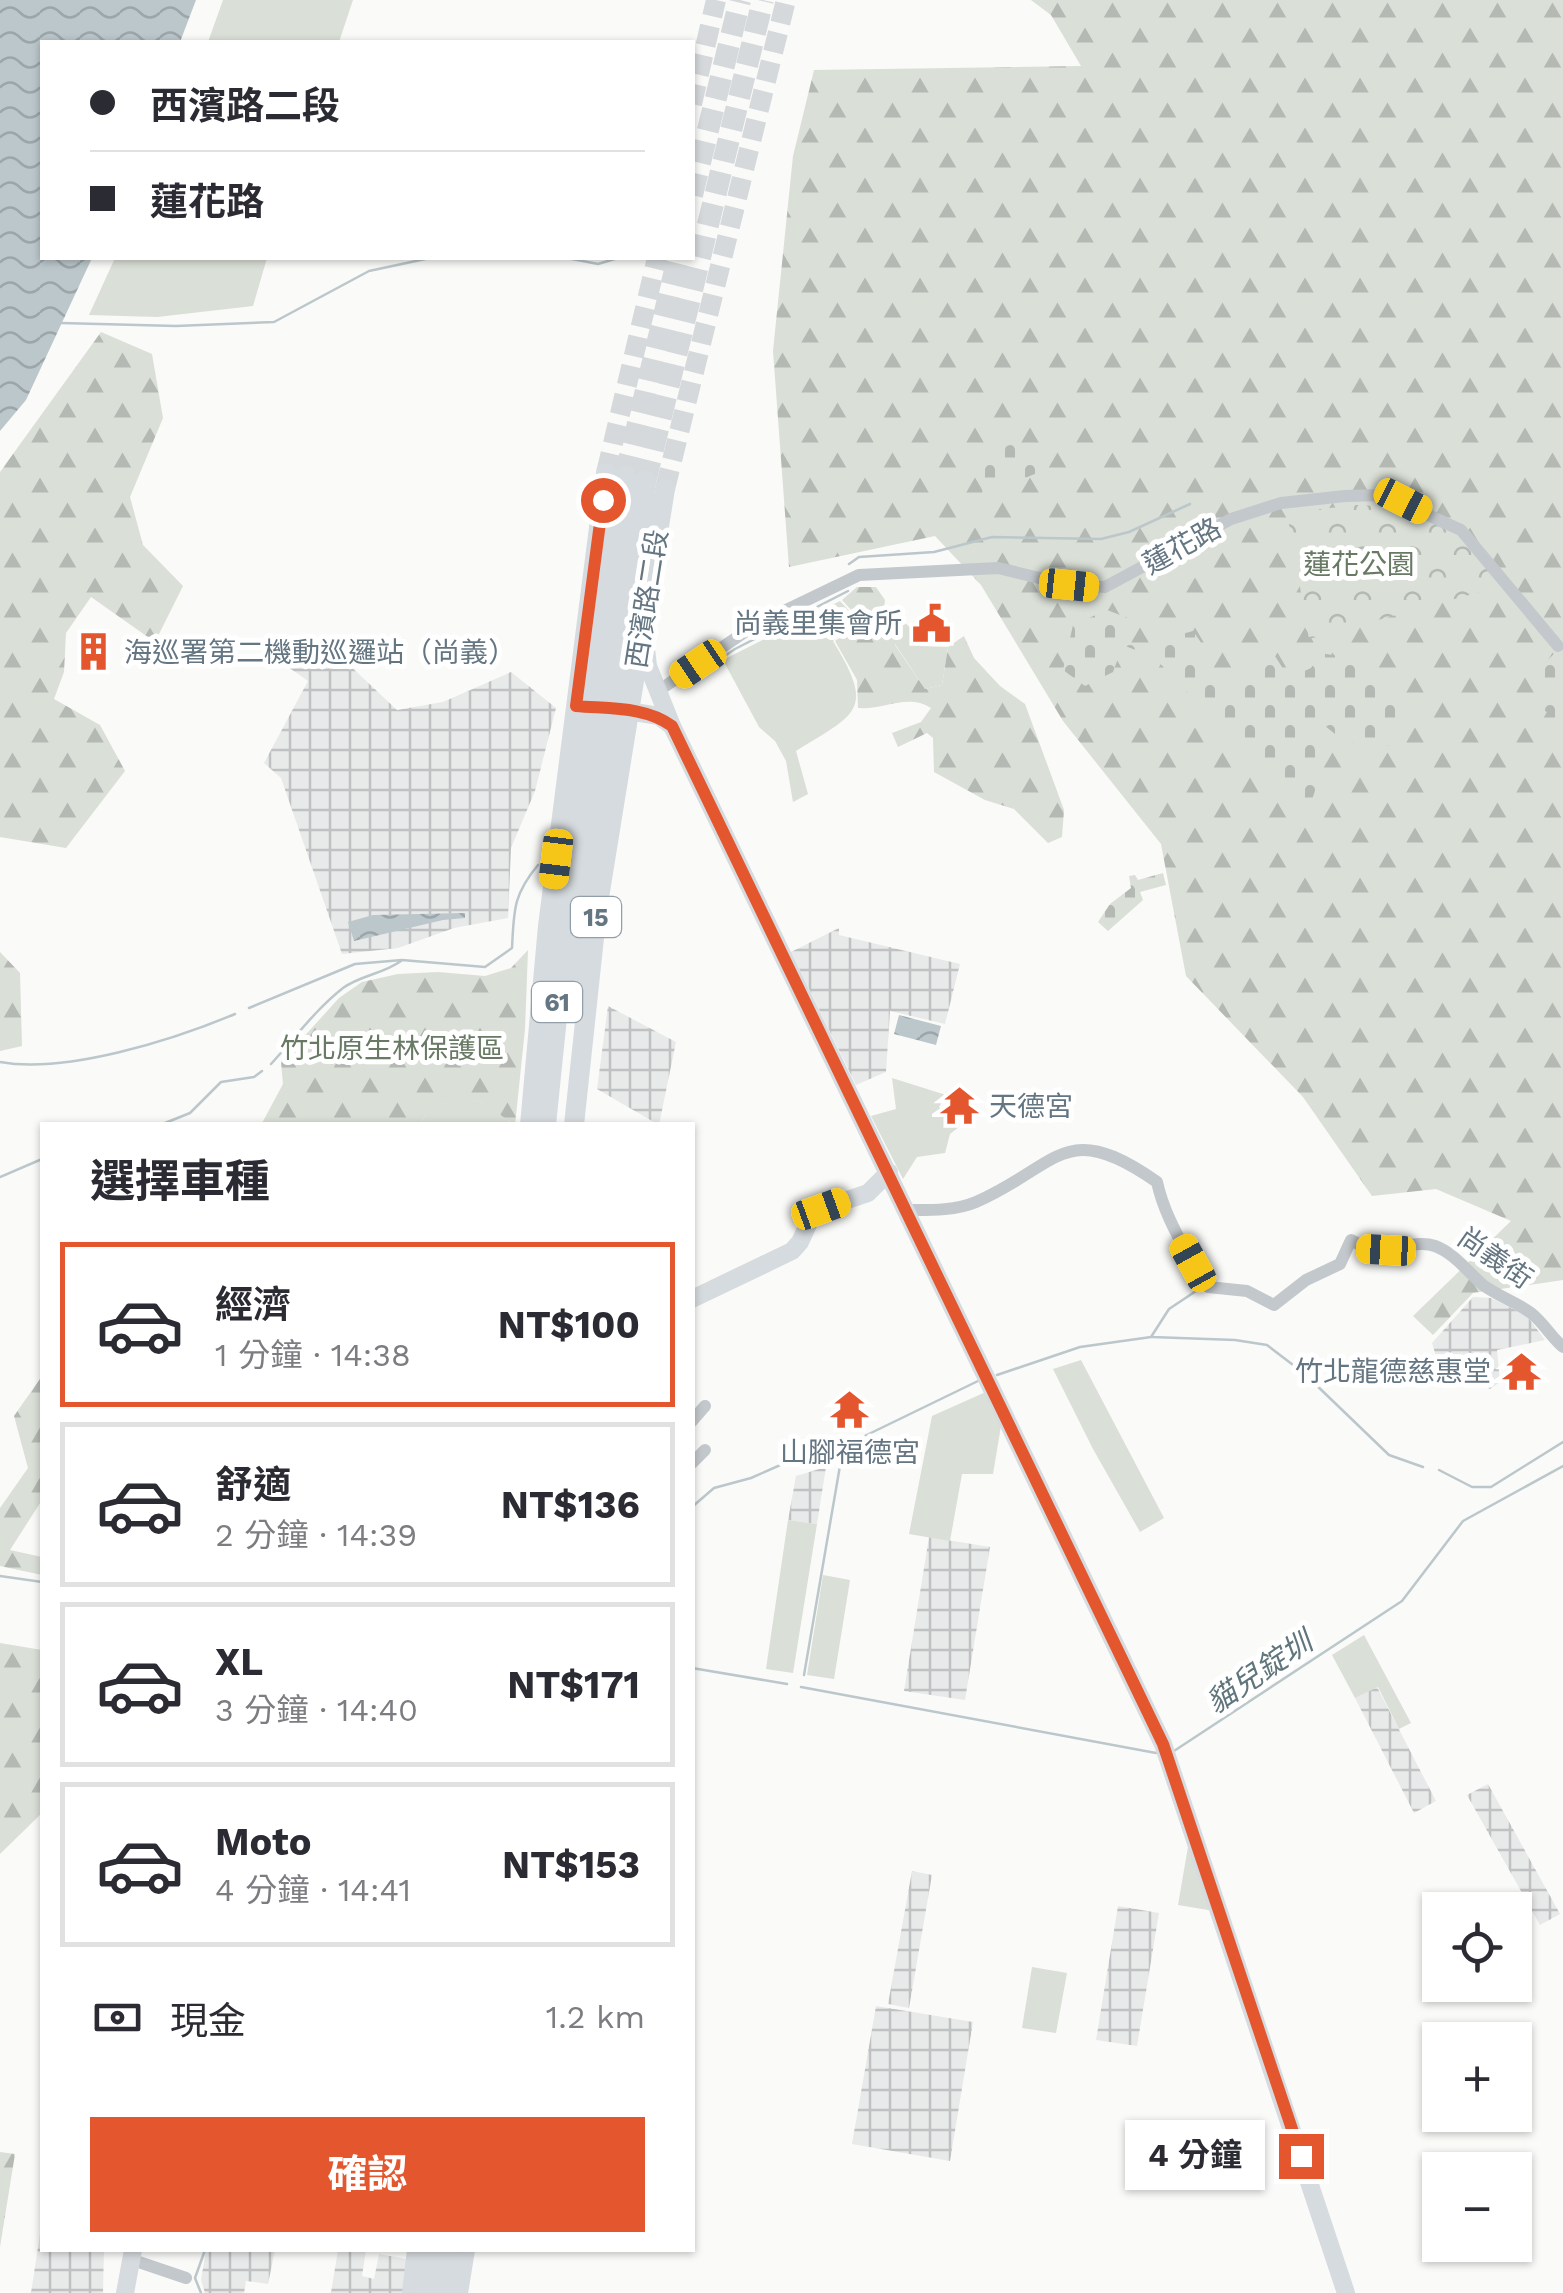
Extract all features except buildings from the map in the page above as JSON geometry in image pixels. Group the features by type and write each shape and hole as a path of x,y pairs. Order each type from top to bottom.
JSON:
{"highway":[{"name":"61","path":"545,1122 635,481"},
{"name":"61","path":"560,1122 578,881"},
{"path":"424,2293 430,2252"},
{"path":"445,2293 450,2252"}],"main road":[{"name":"西濱路二段","path":"574,1122 596,910 642,621 635,481"},
{"name":"西濱路二段","path":"530,1122 548,926 576,706 635,481"},
{"path":"412,2293 417,2252"},
{"path":"458,2293 464,2252"}],"street":[{"name":"蓮花路","path":"628,711 754,625 859,575 998,568 1069,585 1105,587 1231,518 1281,502 1345,496 1384,495 1461,530 1558,646"},
{"path":"642,621 648,666 672,726 1166,1752 1346,2293"},
{"path":"576,706 658,716 672,726"},
{"name":"尚義街","path":"906,1210 933,1210 976,1202 1053,1158 1077,1148 1092,1148 1134,1165 1157,1182 1174,1230 1208,1287 1247,1291 1274,1305 1306,1280 1340,1264 1351,1240 1364,1248 1386,1250 1436,1246 1486,1287 1532,1314 1563,1347"},
{"path":"695,1298 792,1251 812,1216 868,1192 889,1172"},
{"path":"695,1418 705,1406"},
{"path":"695,1460 705,1450"},
{"path":"125,2293 132,2255 186,2278"}],"shaded area":[{"path":"294,637 343,659 397,710 443,702 511,672 556,708 535,791 511,848 508,918 454,928 398,948 342,954 281,778 264,763 308,681 278,660"},
{"path":"839,928 839,935 960,964 945,1024 890,1011 886,1072 856,1085 791,952"},
{"path":"608,1006 676,1042 660,1122 597,1089"},
{"path":"1473,1297 1491,1298 1527,1316 1545,1340 1497,1350 1500,1382 1490,1389 1439,1366 1432,1343"},
{"path":"826,1467 817,1524 788,1520 796,1476"},
{"path":"929,1537 990,1547 965,1700 904,1691"},
{"path":"1377,1687 1436,1801 1414,1813 1355,1698"},
{"path":"1488,1784 1560,1914 1540,1925 1532,1911 1532,1892 1521,1892 1467,1795"},
{"path":"912,1871 932,1875 909,2008 888,2004"},
{"path":"1118,1906 1159,1913 1137,2046 1096,2040"},
{"path":"876,2006 973,2022 950,2161 852,2144"},
{"path":"40,2234 40,2252 104,2252 103,2293 31,2293"},
{"path":"206,2252 275,2252 268,2284 246,2281 244,2293 205,2293 201,2280"},
{"path":"338,2252 366,2252 362,2276 374,2279 379,2254 412,2260 407,2293 331,2293"}],"green space":[{"path":"223,0 353,0 340,40 209,40"},
{"path":"1031,0 1563,0 1563,1280 1473,1293 1433,1335 1413,1316 1511,1221 1436,1189 1372,1196 1303,1097 1186,976 1161,844 1063,721 981,585 935,536 789,567 773,351 793,156 814,70 1081,66 1051,15"},
{"path":"114,260 266,260 253,306 157,317 89,315"},
{"path":"101,332 152,354 163,418 130,497 143,545 183,586 155,642 91,597 66,633 64,672 54,699 100,725 125,771 66,848 0,837 0,472"},
{"path":"1012,444 1049,468 982,496 985,454"},
{"name":"蓮花公園","path":"1356,505 1404,507 1461,538 1502,586 1309,639 1287,513"},
{"path":"857,587 876,587 885,600 883,616 895,634 895,645 925,689 942,685 948,647 964,636 974,658 1000,686 1025,704 1064,810 1062,837 1048,843 1014,809 985,800 934,772 933,738 927,733 898,747 892,733 921,722 931,708 905,702 858,708 857,680 835,641 850,631 854,613 842,600"},
{"path":"840,601 852,614 848,630 833,641 854,682 854,708 834,727 796,751 808,794 793,802 786,761 775,741 759,727 723,660"},
{"path":"884,605 919,635 920,646 948,647 942,685 925,689 895,644 894,634 883,616"},
{"path":"1107,610 1128,618 1132,628 1127,641 1158,653 1171,637 1193,631 1202,644 1195,676 1220,683 1234,679 1243,661 1273,653 1289,678 1311,668 1320,653 1357,659 1392,682 1398,722 1388,746 1345,742 1325,726 1314,745 1320,775 1312,800 1280,792 1155,658 1123,645 1113,672 1085,686 1063,670 1073,625"},
{"path":"1555,653 1563,663 1563,721 1559,722 1539,706 1533,674"},
{"path":"1163,873 1166,885 1140,892 1143,900 1108,931 1098,922 1110,904 1131,888 1129,876 1135,875 1138,880"},
{"name":"竹北原生林保護區","path":"528,950 515,1122 478,1101 461,1100 435,1107 421,1122 263,1122 283,1084 281,1062 339,998 362,982 398,974 438,972 485,976 511,968"},
{"path":"0,952 20,973 22,1046 0,1051"},
{"path":"892,1078 946,1095 939,1107 959,1127 950,1134 945,1153 917,1157 903,1179 871,1116 896,1109"},
{"path":"466,1097 488,1105 510,1122 421,1122 431,1107"},
{"path":"1081,1360 1164,1518 1140,1532 1053,1369"},
{"path":"40,1379 40,1503 10,1550 40,1557 40,1575 0,1566 0,1508 28,1468 14,1416"},
{"path":"988,1391 1002,1420 993,1474 962,1474 950,1541 909,1534 932,1416"},
{"path":"788,1520 817,1524 793,1673 766,1669"},
{"path":"823,1575 850,1580 834,1679 807,1675"},
{"path":"1364,1635 1411,1723 1399,1729 1378,1687 1355,1698 1332,1655"},
{"path":"0,1643 40,1650 40,1815 0,1854"},
{"path":"1189,1841 1214,1911 1178,1905"},
{"path":"1032,1967 1067,1973 1056,2033 1022,2028"},
{"path":"0,2152 15,2154 0,2247"}],"water":[{"path":"0,0 196,0 181,40 40,40 40,260 91,260 26,400 0,431"},
{"path":"465,913 465,918 354,941 348,922 373,915"},
{"path":"899,1015 941,1026 936,1045 894,1034"}],"waterway":[{"path":"61,323 176,326 274,322 369,271 421,260"},
{"path":"577,260 598,264 611,260"},
{"path":"849,564 859,557 934,552 992,537 1101,539 1129,532 1190,504"},
{"path":"686,682 735,649 848,591"},
{"path":"249,1008 355,964 402,960 485,967 512,948 516,904 538,865"},
{"path":"271,1064 343,988 401,961"},
{"path":"0,1062 87,1059 151,1044 235,1014"},
{"path":"168,1122 190,1113 221,1082 254,1077 262,1071"},
{"path":"0,1177 40,1160"},
{"path":"997,1375 1080,1347 1151,1337 1169,1309 1199,1289"},
{"path":"1152,1337 1267,1345 1297,1368"},
{"path":"1311,1380 1389,1455 1423,1467"},
{"path":"842,1447 978,1381"},
{"path":"804,1675 841,1460 873,1459 889,1452 895,1438"},
{"path":"1439,1470 1472,1487 1491,1487 1563,1442"},
{"path":"695,1504 714,1488 825,1450"},
{"name":"貓兒錠圳","path":"1174,1751 1402,1601 1463,1521 1563,1466"},
{"name":"貓兒錠圳","path":"0,1576 40,1582"},
{"name":"貓兒錠圳","path":"695,1669 787,1684"},
{"name":"貓兒錠圳","path":"801,1687 1156,1753"},
{"path":"201,2293 195,2278 204,2252"}],"tunnel":[{"path":"695,91 716,0"},
{"path":"695,183 740,0"},
{"path":"645,482 763,0"},
{"path":"665,489 786,0"},
{"path":"606,473 657,260"},
{"path":"625,477 678,260"}],"place":[{"name":"尚義里集會所","path":"932,623"},
{"name":"海巡署第二機動巡邏站（尚義）","path":"94,652"},
{"name":"天德宮","path":"959,1106"},
{"name":"竹北龍德慈惠堂","path":"1521,1371"},
{"name":"山腳福德宮","path":"850,1409"}],"route":[{"path":"603,500 576,706 643,712 672,726 1149,1712 1224,1920 1301,2156"}]}
